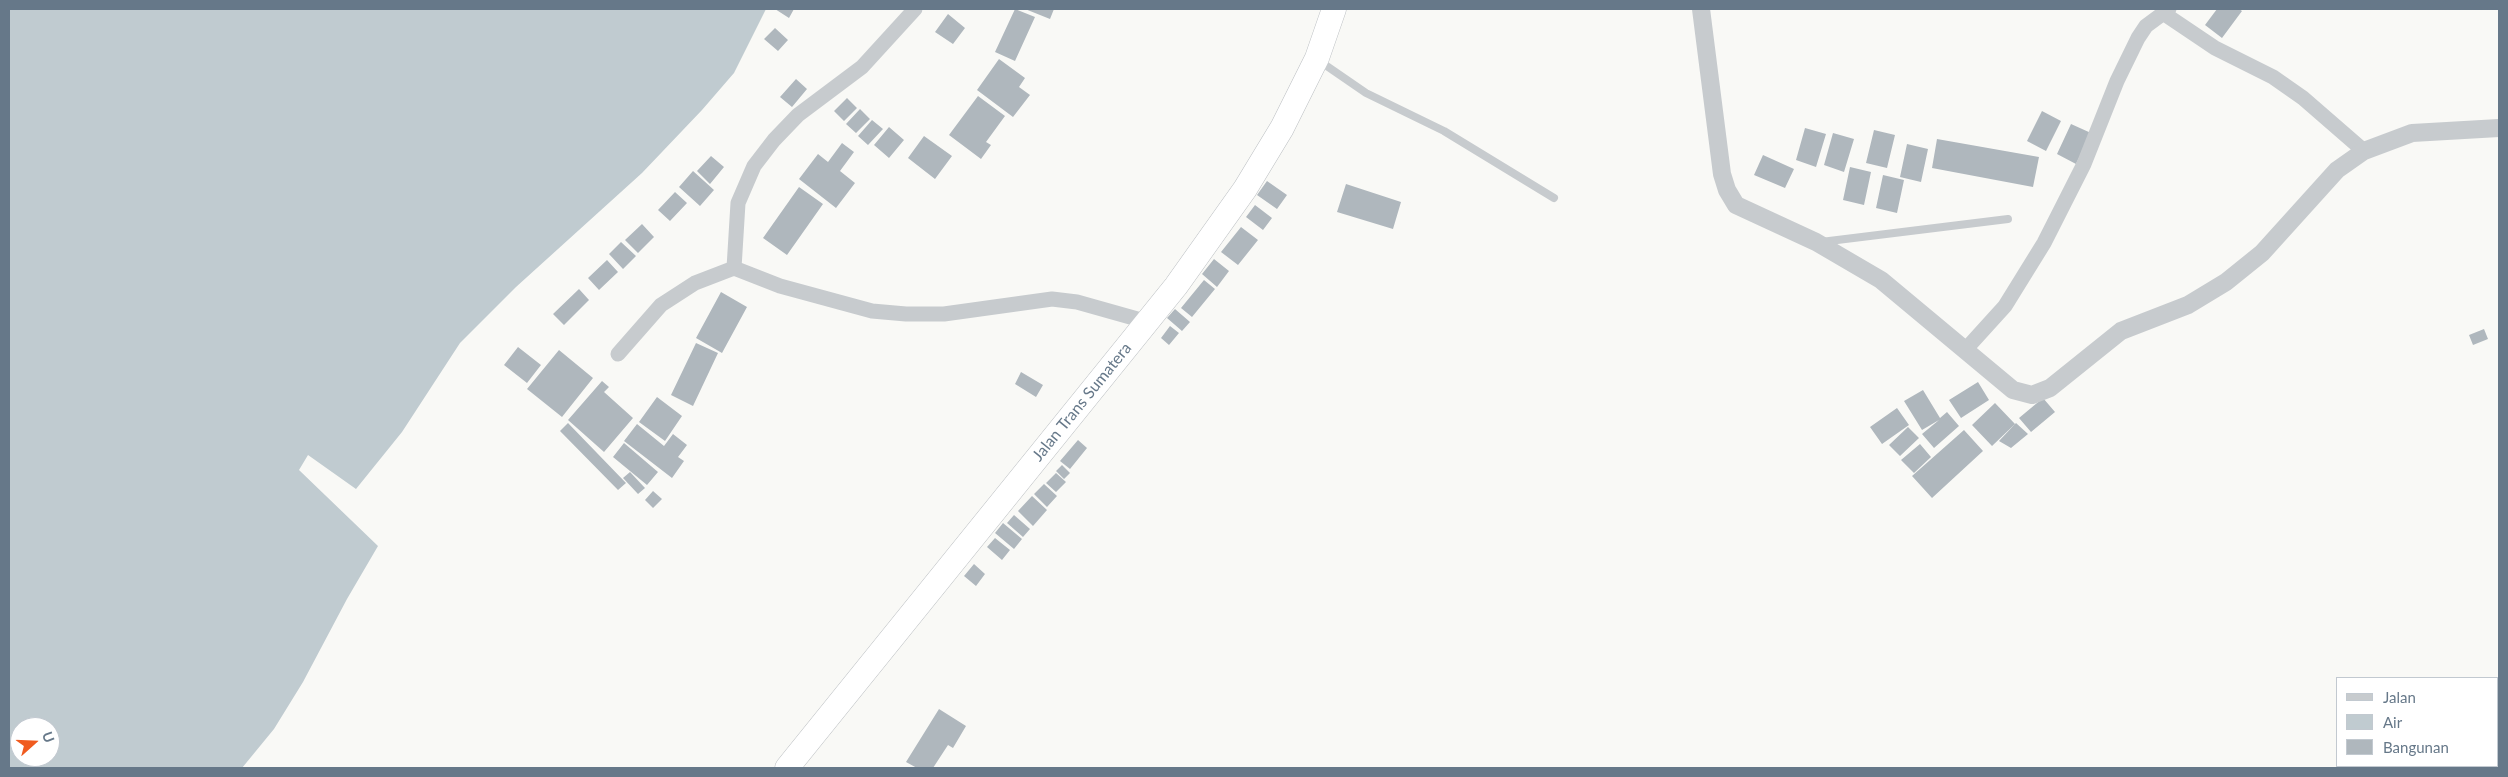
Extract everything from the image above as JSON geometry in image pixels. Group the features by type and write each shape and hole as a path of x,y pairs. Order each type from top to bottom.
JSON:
{"highway":[{"name":"Jalan Trans Sumatera","path":"787,768 1148,322 1245,189 1282,128 1316,58 1334,9"}],"street":[{"path":"734,268 738,202 754,166 774,140 798,115 862,67 914,9"},
{"path":"1701,9 1722,174 1727,190 1736,205 1816,242 1881,280 2013,390 2032,395 2050,388 2121,331 2188,305 2226,282 2262,253 2337,170 2364,151 2412,133 2499,128"},
{"path":"1966,349 2005,306 2044,243 2084,164 2117,81 2138,38 2146,26 2166,11 2215,48 2273,76 2303,98 2364,151"},
{"path":"618,354 661,305 695,283 734,268 780,286 872,311 906,314 944,314 1052,299 1078,302 1148,322"}],"lane":[{"path":"1316,58 1366,93 1444,132 1554,198"},
{"path":"1816,242 2008,219"}],"water":[{"path":"9,9 766,9 734,73 702,110 642,173 516,287 460,343 402,432 356,489 308,455 299,470 378,546 347,599 303,682 274,729 242,768 9,768"}],"building":[{"path":"775,9 794,9 789,18"},
{"path":"1015,9 1035,17 1015,61 995,52"},
{"path":"1025,9 1054,9 1050,19"},
{"path":"2217,9 2239,9 2242,11 2222,38 2205,25"},
{"path":"948,14 965,28 953,44 935,32"},
{"path":"775,28 788,40 778,51 764,39"},
{"path":"999,59 1025,78 1019,87 1030,95 1013,117 977,90"},
{"path":"796,79 807,89 792,107 780,97"},
{"path":"978,96 1005,116 986,142 991,145 981,159 949,135"},
{"path":"847,98 857,108 844,121 834,111"},
{"path":"860,109 870,119 856,133 846,124"},
{"path":"2042,111 2061,121 2046,151 2027,141"},
{"path":"872,120 883,129 868,145 858,136"},
{"path":"2071,124 2091,133 2076,164 2057,154"},
{"path":"889,127 904,140 889,158 874,145"},
{"path":"1805,128 1826,134 1816,167 1796,160"},
{"path":"1874,130 1895,135 1887,168 1866,163"},
{"path":"1833,133 1854,139 1844,172 1824,165"},
{"path":"924,136 952,156 935,179 908,158"},
{"path":"1937,139 2039,157 2033,187 1932,168"},
{"path":"842,143 854,152 840,171 855,183 836,208 799,179 818,154 828,162"},
{"path":"1907,144 1928,149 1921,182 1900,177"},
{"path":"1763,155 1794,169 1785,188 1754,175"},
{"path":"711,156 724,167 710,184 697,171"},
{"path":"1850,167 1871,172 1864,205 1843,200"},
{"path":"693,171 714,190 700,206 679,187"},
{"path":"1883,175 1904,180 1897,213 1876,208"},
{"path":"1267,181 1287,195 1277,209 1257,195"},
{"path":"1346,184 1401,202 1393,229 1337,212"},
{"path":"799,187 823,204 787,255 763,238"},
{"path":"675,192 687,203 670,221 658,210"},
{"path":"1255,205 1272,218 1263,230 1246,217"},
{"path":"642,224 654,237 638,253 625,240"},
{"path":"1241,227 1258,240 1238,265 1221,252"},
{"path":"621,242 636,256 623,269 609,254"},
{"path":"1214,259 1229,271 1217,287 1202,274"},
{"path":"607,260 618,272 599,290 588,278"},
{"path":"1204,280 1215,289 1192,317 1181,308"},
{"path":"579,289 589,300 564,325 553,314"},
{"path":"721,292 747,307 722,353 696,338"},
{"path":"1175,309 1190,322 1182,331 1167,318"},
{"path":"1170,326 1179,333 1169,345 1161,338"},
{"path":"2484,329 2488,339 2473,345 2469,335"},
{"path":"696,343 718,353 693,406 671,395"},
{"path":"518,347 541,365 527,383 504,365"},
{"path":"559,350 593,378 562,417 527,389"},
{"path":"1021,372 1043,385 1036,397 1015,384"},
{"path":"602,381 609,387 604,392 633,418 604,452 568,420"},
{"path":"1978,382 1989,400 1961,418 1949,400"},
{"path":"1923,390 1940,418 1947,412 1959,426 1934,448 1922,434 1939,420 1922,430 1904,401"},
{"path":"657,397 682,416 665,441 639,422"},
{"path":"2043,398 2055,412 2031,432 2019,418"},
{"path":"1995,403 2015,424 1992,446 1972,425"},
{"path":"1897,408 1909,425 1882,444 1870,427"},
{"path":"568,423 626,483 618,490 560,431"},
{"path":"2016,423 2028,434 2011,448 1999,441"},
{"path":"637,424 664,446 673,434 687,445 678,457 684,461 672,478 624,441"},
{"path":"1908,427 1919,438 1900,456 1889,445"},
{"path":"1964,430 1983,451 1932,498 1912,476"},
{"path":"1078,440 1087,448 1070,469 1060,461"},
{"path":"624,443 658,472 647,485 613,457"},
{"path":"1920,444 1931,457 1914,473 1901,460"},
{"path":"1062,465 1070,473 1064,479 1056,471"},
{"path":"630,472 645,488 638,494 623,478"},
{"path":"1056,473 1066,482 1056,492 1046,483"},
{"path":"1044,484 1057,496 1047,507 1034,494"},
{"path":"653,491 662,499 653,508 645,500"},
{"path":"1032,496 1047,510 1033,526 1018,511"},
{"path":"1014,515 1030,529 1023,537 1007,523"},
{"path":"1003,523 1022,539 1014,549 995,533"},
{"path":"995,538 1010,550 1002,560 987,547"},
{"path":"974,564 985,574 976,586 964,576"},
{"path":"939,709 966,726 953,748 948,745 933,768 917,768 906,762"}]}
